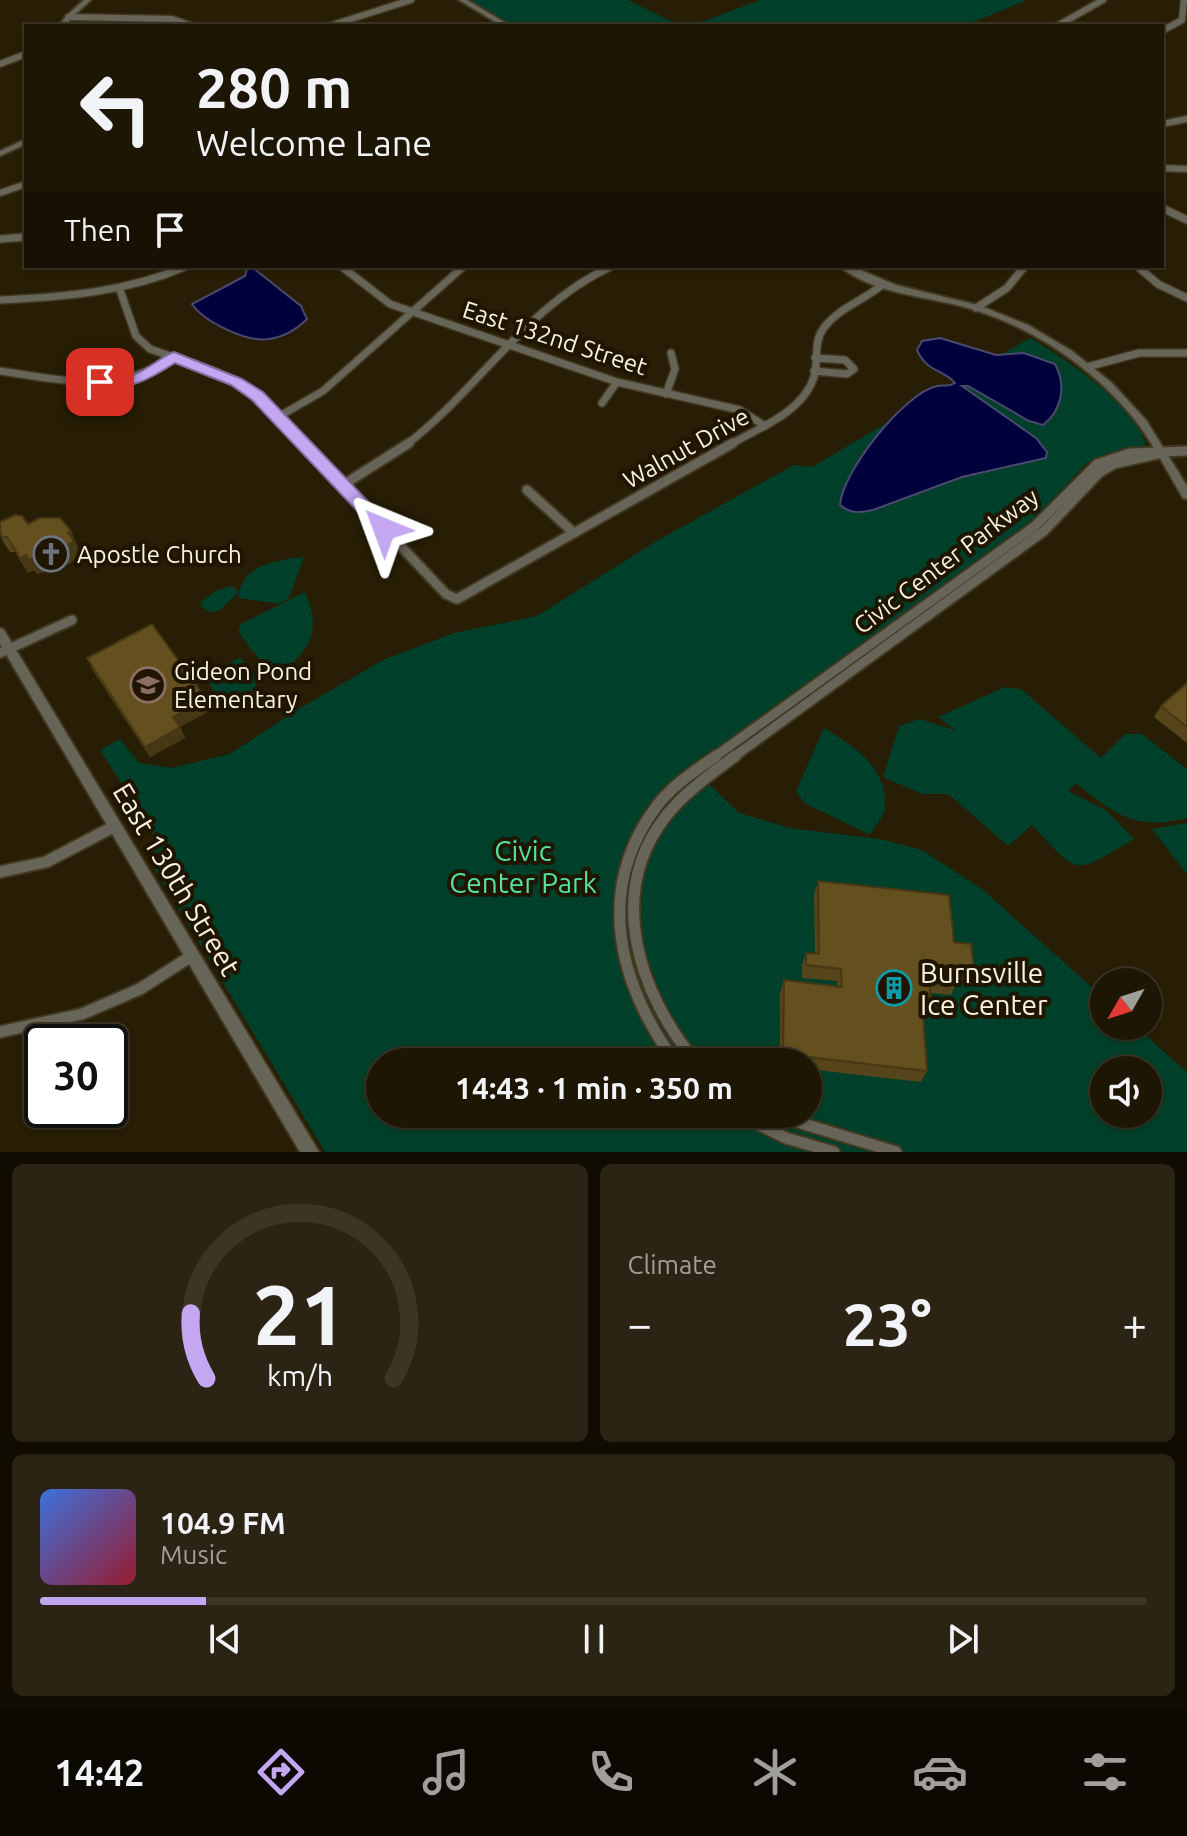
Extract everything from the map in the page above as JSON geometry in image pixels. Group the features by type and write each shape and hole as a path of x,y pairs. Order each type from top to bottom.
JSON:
{"street":[{"path":"64,24 88,0"},
{"path":"335,24 411,0"},
{"path":"462,0 504,24"},
{"path":"1061,24 1103,0"},
{"path":"1164,30 1182,20 1184,0"},
{"path":"68,17 172,19 186,24"},
{"path":"1,63 24,55"},
{"path":"1164,124 1187,119"},
{"path":"0,154 24,142"},
{"path":"1164,168 1187,169"},
{"path":"0,193 24,185"},
{"path":"1164,209 1187,220"},
{"path":"0,239 24,237"},
{"path":"0,300 74,297 120,290 182,268"},
{"name":"East 132nd Street","path":"343,268 375,295 411,311 617,382 740,410 765,426"},
{"path":"278,417 323,391 462,268"},
{"path":"120,290 136,336 150,349 237,382 258,396 343,485 374,470 406,447 440,418 509,345 564,293 608,268"},
{"path":"848,268 882,285 976,308 1036,334 1087,367 1122,398 1187,495"},
{"path":"976,308 1007,288 1023,268"},
{"path":"1139,268 1158,284 1187,298"},
{"name":"Walnut Drive","path":"343,485 446,594 457,599 786,413 802,398 814,371 820,334 828,323 867,299 882,285"},
{"path":"666,394 675,369 671,353"},
{"path":"1087,367 1139,353 1187,353"},
{"path":"0,371 116,384 142,378 174,357"},
{"path":"814,371 847,374 854,369 845,360 815,358"},
{"path":"94,393 100,382"},
{"path":"602,403 617,382"},
{"path":"1161,453 1187,451"},
{"name":"Civic Center Parkway","path":"664,1048 635,998 624,963 619,912 626,865 636,840 657,806 702,766 1035,526 1097,464 1130,453 1161,453"},
{"name":"Civic Center Parkway","path":"683,1048 656,1008 643,976 633,912 643,856 668,813 710,774 1044,531 1064,514 1096,475 1121,462 1161,453"},
{"path":"527,490 574,533"},
{"path":"4,651 72,620"},
{"name":"East 130th Street","path":"0,633 4,651 115,826 310,1152"},
{"path":"0,872 13,872 66,856 115,826"},
{"path":"0,1032 82,1014 140,989 193,955"},
{"path":"766,1128 786,1138 834,1152"},
{"path":"817,1128 896,1152"}],"green space":[{"path":"462,0 628,0 677,24 504,24"},
{"path":"760,0 1027,0 969,24 695,24"},
{"name":"Civic Center Park","path":"1030,338 1097,384 1128,413 1139,429 1146,444 1140,448 1119,450 1087,463 1034,519 691,767 739,813 790,828 880,839 922,850 982,889 1090,985 1090,1040 1151,1040 1187,1072 1187,1152 325,1152 149,860 153,832 100,750 120,739 139,763 171,768 230,754 295,711 383,660 454,633 537,616 660,539 794,465 812,467"},
{"path":"304,557 289,598 279,604 238,598 243,582 256,569 274,562"},
{"path":"232,586 239,592 219,611 208,612 201,606 201,602 215,591"},
{"path":"305,592 313,620 309,642 274,679 238,632 241,624"},
{"path":"240,657 259,681 246,699 227,709 204,677"},
{"path":"1005,687 1021,689 1101,758 1125,734 1142,734 1187,769 1187,818 1153,823 1127,818 1103,804 1078,782 1068,791 1107,811 1134,839 1099,859 1078,865 1069,862 1032,825 1008,846 948,794 922,794 883,777 899,726 920,719 957,731 938,717"},
{"path":"824,728 867,759 881,781 885,808 870,835 804,803 796,791"},
{"path":"1187,823 1187,874 1152,829"}],"shaded area":[{"path":"253,268 301,306 307,319 274,338 249,338 226,329 192,304 245,276 247,269"},
{"path":"940,338 996,355 1024,353 1055,364 1061,380 1061,396 1055,412 1043,425 1029,421 968,386 962,386 1036,438 1047,452 1046,458 962,477 873,510 856,512 844,508 840,505 851,473 892,418 923,392 955,383 926,363 917,350 922,341"}],"building":[{"path":"15,515 22,516 28,524 40,518 60,518 71,531 68,533 74,541 29,560 26,555 20,558 7,537 2,537 0,533 0,522"},
{"name":"Gideon Pond Elementary","path":"152,624 206,699 173,717 180,727 145,747 87,658"},
{"path":"1187,683 1187,727 1161,706"},
{"name":"Burnsville Ice Center","path":"818,881 949,895 954,942 971,944 974,971 956,969 958,983 929,980 931,1002 922,1002 927,1071 822,1059 822,1048 783,1048 784,980 842,987 841,969 806,965 806,953 819,954"}],"place":[{"name":"Apostle Church","path":"51,554"},
{"name":"Gideon Pond Elementary","path":"148,685"},
{"name":"Burnsville Ice Center","path":"894,988"}],"route":[{"path":"100,382 116,384 142,378 174,357 237,382 258,396 384,529"}]}
